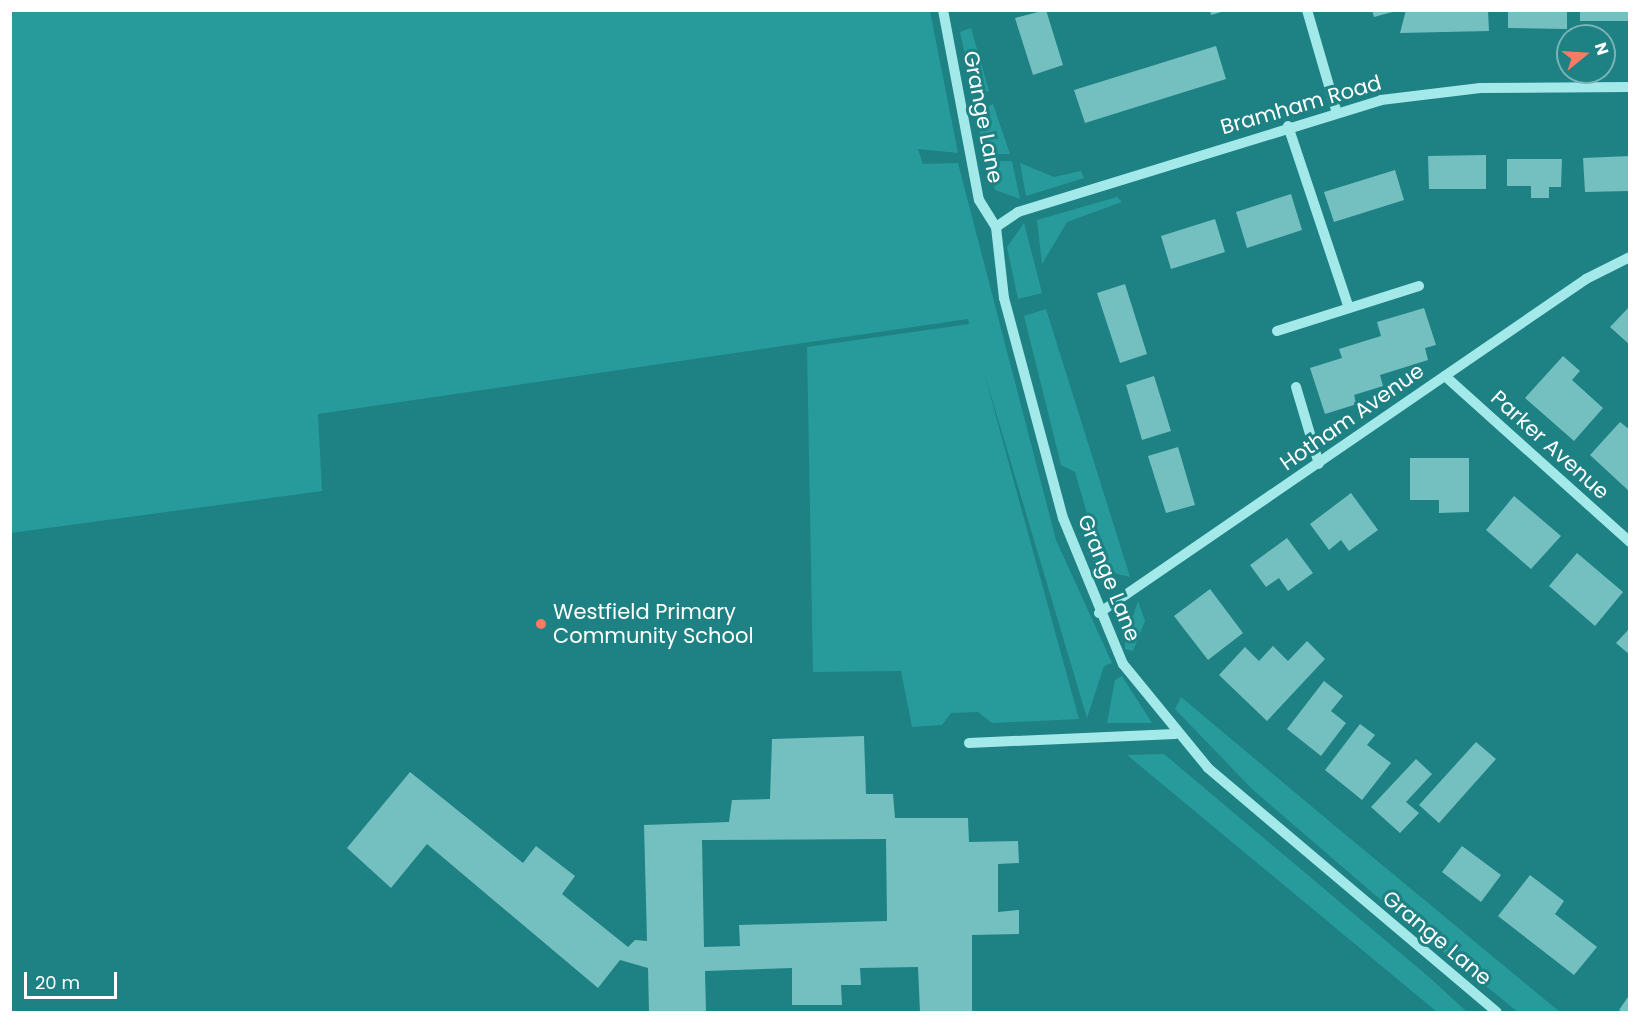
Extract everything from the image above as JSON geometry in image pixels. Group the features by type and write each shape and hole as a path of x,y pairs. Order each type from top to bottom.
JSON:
{"street":[{"name":"Grange Lane","path":"943,10 980,200 996,227 996,261 1036,421 1063,518 1099,613 1123,664 1175,734 1246,803 1497,1012"},
{"path":"1307,10 1336,110"},
{"name":"Bramham Road","path":"996,227 1018,212 1336,110 1434,91 1629,87"},
{"path":"1288,126 1349,308"},
{"name":"Hotham Avenue","path":"1099,613 1586,279 1629,257"},
{"path":"1277,331 1419,286"},
{"name":"Parker Avenue","path":"1445,376 1629,542"},
{"path":"1296,387 1319,464"},
{"path":"969,743 1175,734"}],"green space":[{"path":"10,11 930,11 958,153 918,149 923,164 958,163 1056,540 1112,663 1104,666 1087,718 983,369 1079,719 992,723 978,712 951,713 942,725 912,727 901,671 813,672 807,347 969,324 968,319 318,414 322,491 11,533"},
{"path":"971,28 989,91 974,96 960,32"},
{"path":"993,104 1010,154 983,154 977,111"},
{"path":"987,161 1012,161 1020,199 995,190"},
{"path":"1020,163 1054,177 1081,171 1084,178 1026,196"},
{"path":"1117,197 1122,202 1067,222 1042,264 1037,220"},
{"path":"1024,223 1042,293 1018,299 1007,247"},
{"path":"1046,309 1130,577 1098,569 1087,553 1095,541 1075,472 1061,465 1024,316"},
{"path":"1138,601 1145,621 1133,651 1125,649 1125,641"},
{"path":"1122,676 1152,723 1107,723 1115,680"},
{"path":"1181,697 1560,1012 1518,1012 1403,919 1252,789 1175,709"},
{"path":"1164,754 1429,977 1467,1012 1437,1012 1127,755"}],"building":[{"path":"1046,10 1063,65 1033,75 1015,18"},
{"path":"1210,10 1225,10 1225,11 1211,15"},
{"path":"1372,10 1396,10 1396,11 1374,17"},
{"path":"1406,10 1488,10 1489,31 1400,33"},
{"path":"1508,10 1567,10 1567,24 1556,24 1556,29 1508,28"},
{"path":"1580,10 1630,10 1630,21 1580,21"},
{"path":"1216,46 1226,79 1085,123 1074,90"},
{"path":"1486,155 1486,189 1429,189 1428,156"},
{"path":"1630,156 1630,191 1585,192 1583,158"},
{"path":"1507,159 1562,159 1561,187 1549,187 1549,198 1531,198 1531,186 1507,186"},
{"path":"1395,170 1404,200 1334,222 1324,192"},
{"path":"1291,194 1302,230 1247,248 1236,212"},
{"path":"1215,219 1225,252 1171,269 1161,236"},
{"path":"1125,284 1147,354 1120,363 1097,293"},
{"path":"1630,306 1630,345 1610,327"},
{"path":"1424,308 1436,345 1425,348 1428,360 1380,375 1383,386 1354,395 1357,404 1325,414 1310,368 1342,358 1339,349 1381,336 1377,322"},
{"path":"1563,356 1580,371 1572,380 1603,408 1574,441 1525,398"},
{"path":"1154,376 1171,431 1142,440 1126,385"},
{"path":"1620,422 1630,430 1630,492 1590,455"},
{"path":"1178,447 1195,505 1166,513 1148,456"},
{"path":"1410,458 1469,458 1469,512 1439,513 1439,500 1410,500"},
{"path":"1351,493 1378,530 1349,551 1341,540 1329,550 1310,524"},
{"path":"1514,496 1561,536 1531,569 1486,530"},
{"path":"1287,538 1313,573 1288,591 1279,578 1266,587 1250,565"},
{"path":"1577,553 1623,592 1595,626 1549,586"},
{"path":"1210,589 1243,633 1208,660 1174,616"},
{"path":"1630,628 1630,655 1616,643"},
{"path":"1307,641 1325,659 1267,721 1219,675 1245,647 1259,661 1273,646 1288,661"},
{"path":"1324,681 1343,696 1331,711 1346,723 1321,756 1287,729"},
{"path":"1360,724 1375,735 1367,745 1391,763 1362,800 1325,770"},
{"path":"864,736 866,794 893,794 895,818 968,818 969,842 1018,841 1019,863 998,864 998,912 1019,910 1019,934 972,935 972,1012 920,1012 918,967 860,968 861,985 841,985 842,1005 792,1005 792,968 705,971 706,1012 649,1012 648,968 620,960 598,988 427,844 391,888 347,848 410,772 523,863 536,846 575,876 562,894 628,947 635,940 647,941 644,825 729,822 732,800 770,799 772,739","holes":["886,839 887,921 739,925 740,946 704,947 702,840"]},
{"path":"1476,742 1496,759 1439,823 1419,805"},
{"path":"1416,759 1432,774 1406,802 1419,813 1400,833 1371,807"},
{"path":"1462,846 1501,875 1481,902 1442,872"},
{"path":"1530,875 1564,901 1555,914 1597,947 1574,975 1498,916"},
{"path":"1630,994 1630,1012 1619,1010"}],"place":[{"name":"Westfield Primary Community School","path":"541,624"}]}
